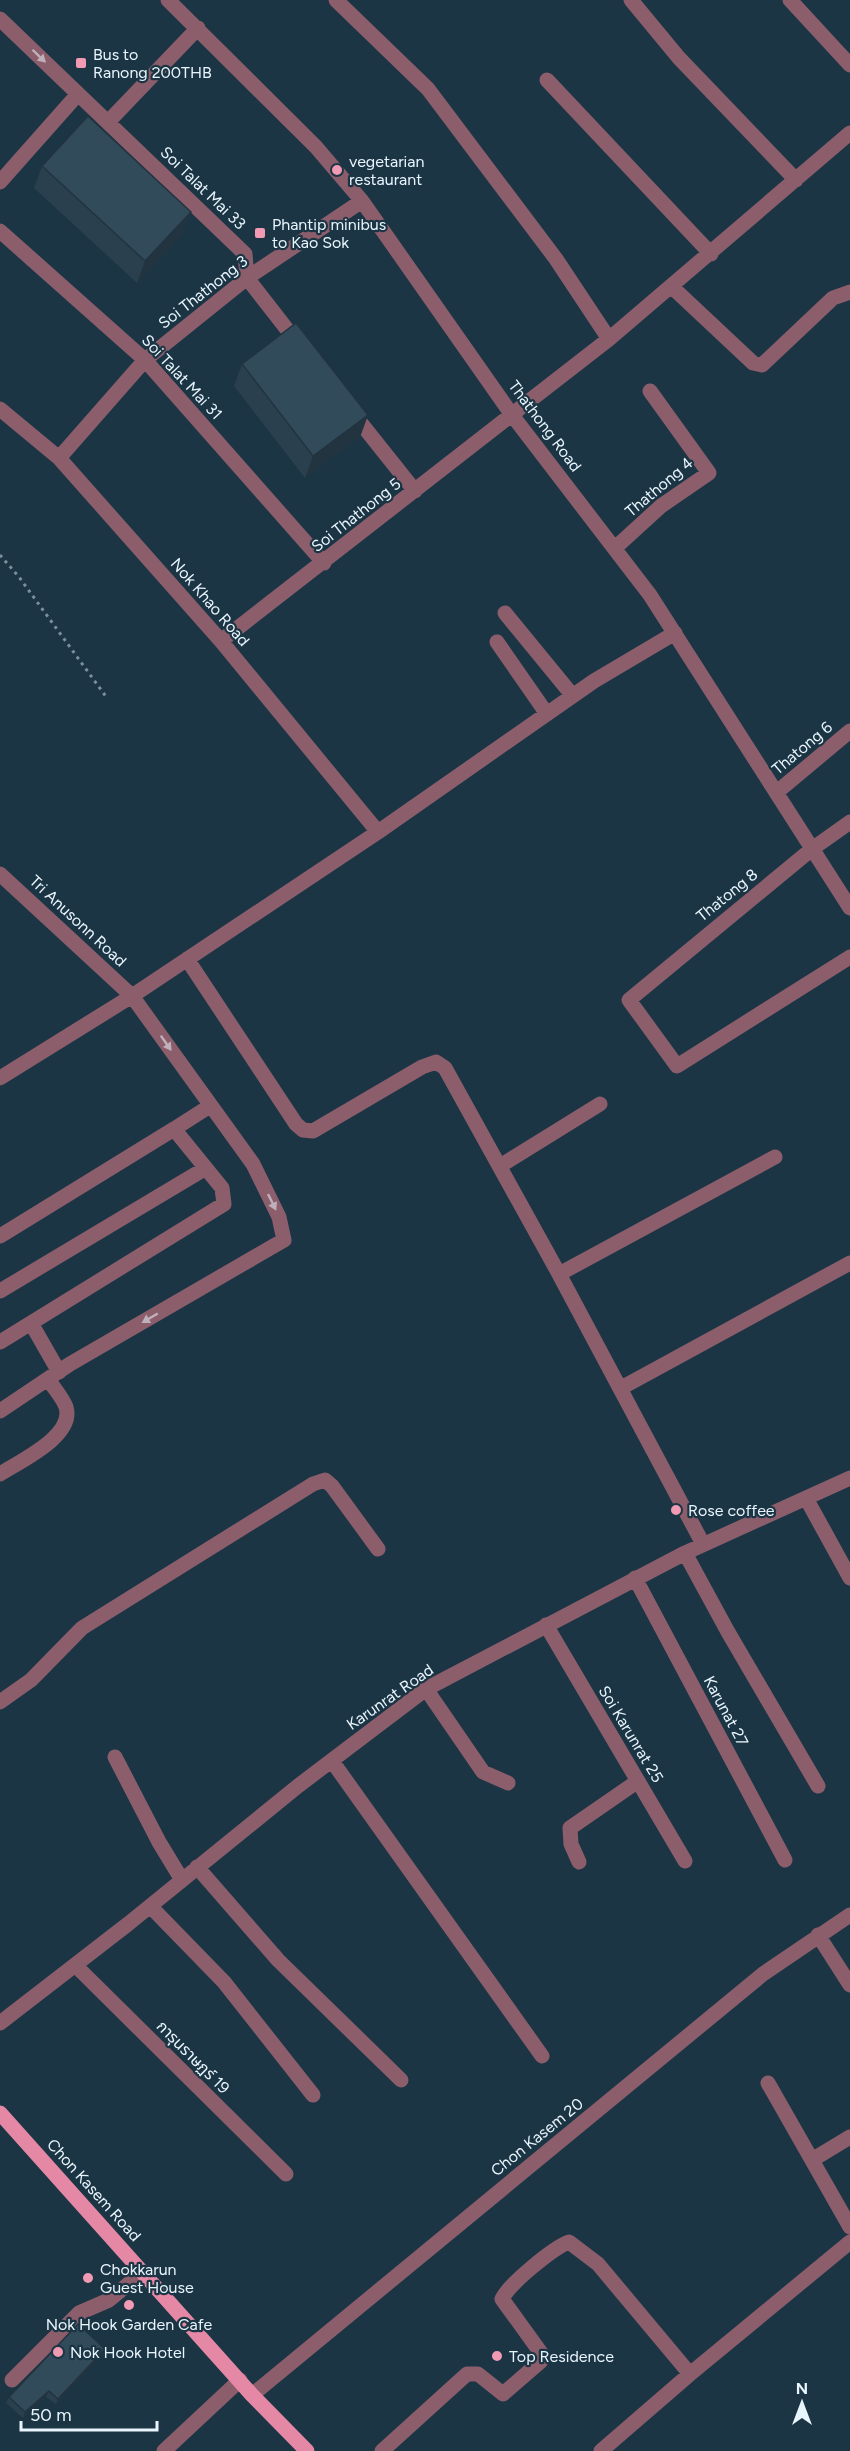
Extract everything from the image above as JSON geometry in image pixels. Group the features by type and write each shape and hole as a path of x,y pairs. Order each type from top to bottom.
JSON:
{"main road":[{"name":"Chon Kasem Road","path":"0,2113 252,2394 307,2451"}],"street":[{"name":"Thathong Road","path":"168,0 316,147 362,201 512,415 650,595 850,908"},
{"path":"336,0 366,32 428,89 556,259 609,339"},
{"path":"631,0 679,58 796,180"},
{"path":"790,0 850,65"},
{"name":"Soi Talat Mai 33","path":"0,19 109,121 245,254 247,279 313,362"},
{"path":"109,121 198,28"},
{"path":"548,80 711,254"},
{"path":"0,182 78,94"},
{"name":"Soi Thathong 5","path":"221,641 609,339 850,134"},
{"name":"Soi Thathong 3","path":"59,458 145,360 247,279 362,201"},
{"name":"Soi Talat Mai 31","path":"0,231 145,360 324,563"},
{"path":"672,287 753,363 762,365 834,298 850,292"},
{"name":"Thathong 4","path":"615,548 662,506 709,473 650,390"},
{"path":"342,399 415,491"},
{"name":"Nok Khao Road","path":"0,409 59,458 221,641 378,832"},
{"path":"505,613 573,696"},
{"path":"0,1078 132,996 378,832 573,696 675,633"},
{"path":"498,642 547,714"},
{"name":"Thatong 6","path":"777,792 850,731"},
{"name":"Thatong 8","path":"850,822 812,849 629,1000 677,1066 850,957"},
{"name":"Tri Anusonn Road","path":"0,874 132,996 253,1164 279,1217 284,1240 53,1375"},
{"path":"187,959 296,1124 303,1130 314,1131 422,1067 436,1062 445,1068 621,1388 703,1544"},
{"path":"500,1166 600,1104"},
{"path":"0,1236 210,1107"},
{"path":"0,1342 224,1204 222,1188 174,1129"},
{"path":"559,1274 775,1157"},
{"path":"0,1291 206,1168"},
{"path":"621,1388 850,1263"},
{"path":"0,1473 58,1436 67,1420 66,1407 31,1323"},
{"path":"0,1411 53,1375"},
{"name":"Karunrat Road","path":"0,2023 426,1689 703,1544 850,1478"},
{"path":"0,1701 31,1680 82,1628 314,1484 325,1480 332,1486 378,1549"},
{"path":"806,1498 850,1578"},
{"path":"685,1553 739,1652 818,1786"},
{"name":"Karunat 27","path":"635,1578 785,1860"},
{"name":"Soi Karunrat 25","path":"546,1625 685,1861"},
{"path":"426,1689 483,1772 508,1783"},
{"path":"115,1757 159,1842 182,1880"},
{"path":"332,1761 542,2056"},
{"path":"579,1863 571,1844 570,1828 638,1781"},
{"path":"197,1867 278,1960 400,2080"},
{"path":"150,1906 224,1982 314,2095"},
{"name":"Chon Kasem 20","path":"252,2394 763,1974 850,1914"},
{"path":"818,1935 850,1985"},
{"name":"การุนราษฏร์ 19","path":"75,1965 286,2174"},
{"path":"768,2083 850,2227"},
{"path":"812,2160 850,2137"},
{"path":"382,2451 467,2374 478,2374 502,2394 541,2361 541,2353 502,2299 515,2284 569,2242 598,2264 690,2374"},
{"path":"601,2451 850,2242"},
{"path":"12,2380 79,2313 109,2300 143,2272"},
{"path":"164,2451 240,2380"}],"path":[{"path":"0,555 19,577 107,698"}],"building":[{"path":"88,116 191,212 145,261 42,166"},
{"path":"296,323 368,415 313,456 242,364"},
{"path":"78,2324 105,2349 58,2399 49,2391 25,2412 9,2397"}],"place":[{"name":"Bus to Ranong 200THB","path":"81,63"},
{"name":"vegetarian restaurant","path":"337,170"},
{"name":"Phantip minibus to Kao Sok","path":"260,233"},
{"name":"Rose coffee","path":"676,1510"},
{"name":"Chokkarun Guest House","path":"88,2278"},
{"name":"Nok Hook Garden Cafe","path":"129,2305"},
{"name":"Nok Hook Hotel","path":"58,2352"},
{"name":"Top Residence","path":"497,2356"}]}
